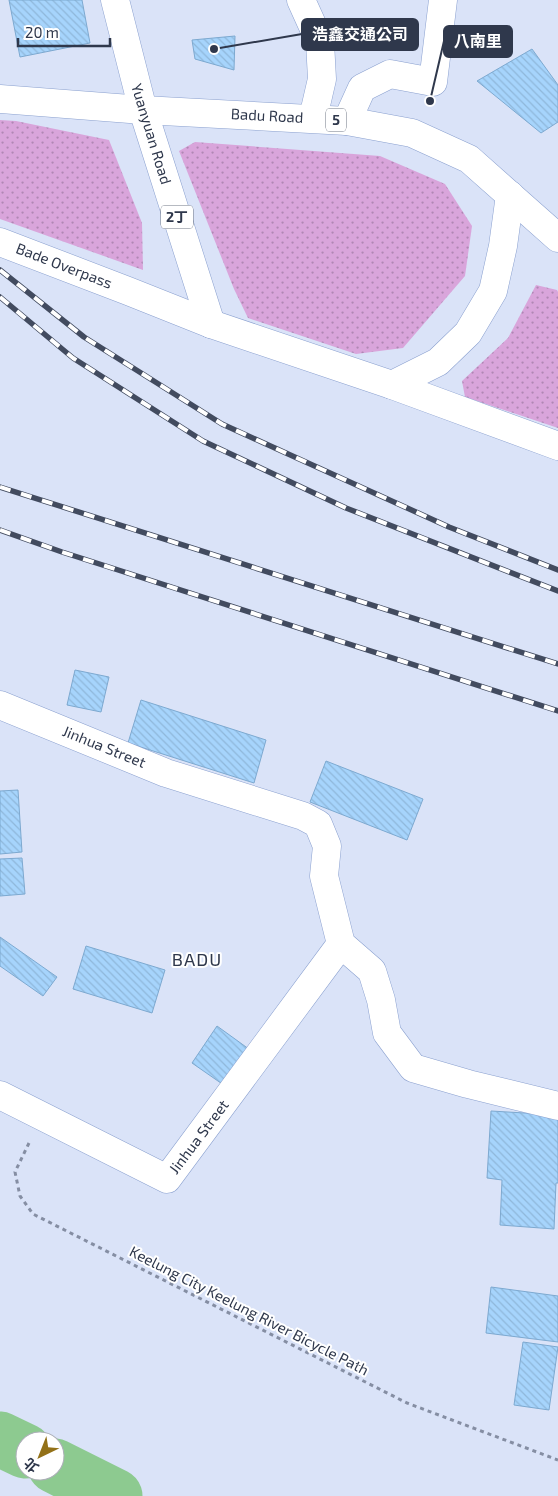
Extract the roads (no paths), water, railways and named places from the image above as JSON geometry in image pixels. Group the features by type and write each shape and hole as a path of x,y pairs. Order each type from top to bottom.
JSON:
{"main road":[{"name":"Yuanyuan Road","path":"115,0 143,110 211,324"},
{"path":"301,0 320,42 322,80 313,118"},
{"path":"347,121 362,88 390,74 433,82 442,0"},
{"name":"Badu Road","path":"0,99 143,110 313,118 347,121 412,133 469,159 558,238"},
{"path":"392,385 438,362 468,333 492,292 503,246 510,195"},
{"name":"Bade Overpass","path":"0,242 211,324"},
{"path":"211,324 392,385 558,446"},
{"name":"Jinhua Street","path":"0,705 166,773 303,816 318,824 327,846 324,876 341,944 167,1179 0,1095"},
{"path":"341,944 372,971 381,1000 387,1033 414,1068 468,1084 558,1106"}],"waterway":[{"path":"0,1439 15,1446"},
{"path":"65,1471 115,1496"}],"railway":[{"path":"0,270 84,337 222,424 449,527 558,570"},
{"path":"0,297 73,358 203,441 346,508 558,591"},
{"path":"0,487 558,664"},
{"path":"0,530 62,552 558,711"}],"place":[{"name":"浩鑫交通公司","path":"214,49"},
{"name":"八南里","path":"430,101"}],"district":[{"name":"BADU","path":"197,960"}]}
